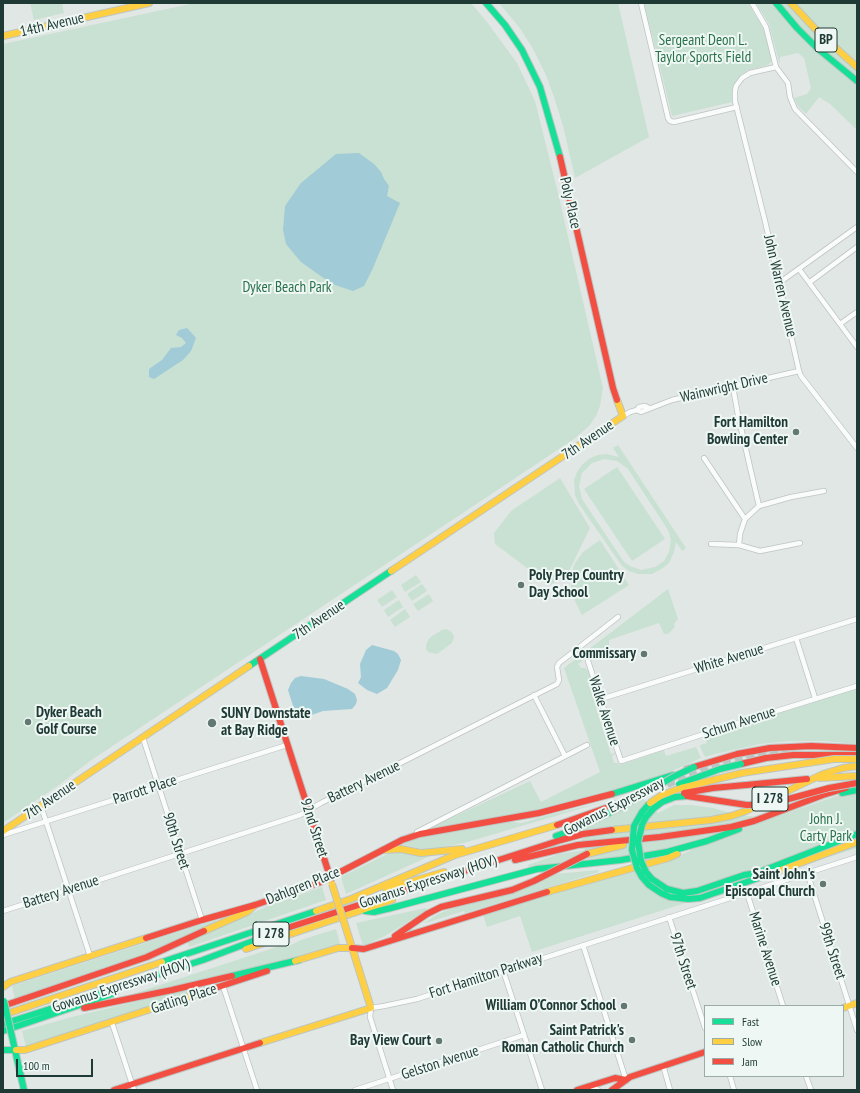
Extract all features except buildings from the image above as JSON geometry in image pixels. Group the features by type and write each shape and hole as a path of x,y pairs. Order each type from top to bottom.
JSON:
{"main road":[{"name":"14th Avenue","path":"3,36 149,3"},
{"name":"Poly Place","path":"486,3 522,50 539,84 544,98 564,174 613,388 623,416"},
{"name":"BP","path":"776,3 797,28 817,48 857,81"},
{"name":"BP","path":"791,3 820,34 857,67"},
{"name":"7th Avenue","path":"3,832 623,416"},
{"name":"92nd Street","path":"260,659 371,1008"},
{"name":"Gowanus Expressway","path":"3,1015 351,899 459,868 576,829 624,806 694,767 737,754 770,748 811,746 857,748"},
{"path":"773,872 744,885 702,900 688,902 669,899 660,896 651,890 640,879 635,870 629,851 631,826 646,802 656,795 695,777 720,769 766,758 793,755 857,755"},
{"path":"857,759 834,759 742,773 667,793 652,801 642,812 634,826 632,850 637,868 649,885 670,897 688,899 705,896 857,842"},
{"name":"Gowanus Expressway (HOV)","path":"3,1024 203,960 296,925 541,846 583,834 712,820 731,816 746,811 823,774 843,768 857,766"},
{"path":"402,840 420,834 518,818 617,793 694,767"},
{"path":"857,776 713,788 677,794 664,798 654,804 644,815 639,824 635,843 638,861 648,878 656,886 667,892 682,895 698,894 857,834"},
{"path":"757,872 744,875 697,892 683,893 667,889 652,879 646,872 641,861 638,842 642,825 649,813 656,806 666,800 679,796 692,796 747,805 770,804 829,788 857,783"},
{"name":"Gowanus Expressway","path":"3,1031 360,910 507,862 548,851 589,843 660,837 731,827 823,795 857,786"},
{"name":"Gowanus Expressway","path":"360,910 374,912 537,869 621,860 667,852 726,835 808,802 857,790"},
{"name":"Gowanus Expressway","path":"351,899 455,855 567,822 620,803"},
{"path":"385,942 427,914 441,907 512,890 534,881 586,854 610,847 660,837"},
{"name":"Dahlgren Place","path":"3,987 10,982 202,920 255,905 321,882 402,840"},
{"path":"385,942 527,898 668,858 707,840"},
{"path":"383,850 401,849 421,853 490,844"},
{"path":"24,1090 16,1050 3,1002 147,957 247,912 255,905"},
{"name":"Gatling Place","path":"3,1050 25,1050 112,1023 338,948 364,949 385,942"},
{"path":"58,1013 172,990 299,960"},
{"path":"846,1007 857,1003"},
{"name":"Fort Hamilton Parkway","path":"114,1090 133,1087 244,1048 371,1008"},
{"path":"612,1090 626,1080 663,1065 704,1052"},
{"path":"577,1090 615,1078 626,1080"}],"street":[{"path":"641,3 668,118 670,121 674,122 737,106"},
{"path":"752,3 766,27 776,67 788,83 790,97 795,109 857,172"},
{"name":"John Warren Avenue","path":"776,67 750,73 742,78 736,86 735,91 737,106 799,371 801,376 857,448"},
{"path":"779,283 857,227"},
{"path":"810,282 857,247"},
{"path":"799,269 857,348"},
{"path":"840,324 857,312"},
{"name":"Wainwright Drive","path":"637,411 641,412 672,400 799,371"},
{"path":"733,387 759,506"},
{"name":"7th Avenue","path":"623,416 637,411"},
{"path":"704,458 746,519"},
{"path":"739,546 742,527 746,519 759,506 791,497 824,491"},
{"path":"710,544 739,546 760,552 800,543"},
{"name":"Battery Avenue","path":"3,911 300,815 557,684 559,680 559,663 618,617"},
{"name":"White Avenue","path":"601,699 857,619"},
{"path":"796,638 815,698"},
{"name":"Walke Avenue","path":"588,661 621,762"},
{"name":"Schum Avenue","path":"621,762 815,698 857,686"},
{"path":"534,695 565,756"},
{"name":"90th Street","path":"143,738 202,920"},
{"name":"Parrott Place","path":"3,835 287,745"},
{"name":"Dahlgren Place","path":"402,840 587,745"},
{"path":"42,806 90,956"},
{"name":"Fort Hamilton Parkway","path":"371,1008 417,998 857,857"},
{"name":"99th Street","path":"807,872 846,1007 857,1030"},
{"name":"Marine Avenue","path":"747,893 783,1005"},
{"name":"97th Street","path":"669,917 704,1025"},
{"path":"583,945 626,1080"},
{"path":"503,970 542,1090"},
{"path":"223,986 257,1090"},
{"name":"92nd Street","path":"371,1008 370,1016 393,1090"},
{"path":"112,1023 133,1087"},
{"name":"Gelston Avenue","path":"355,1090 524,1035"},
{"path":"530,1052 561,1043"},
{"path":"663,1065 670,1090"},
{"path":"730,1077 734,1090"},
{"path":"806,1077 810,1090"},
{"path":"591,1086 598,1090"}],"green space":[{"path":"30,3 62,3 64,13 34,20"},
{"name":"Dyker Beach Park","path":"195,3 471,3 517,63 535,101 603,388 600,406 596,416 589,426 574,439 90,761 59,785 3,823 3,44"},
{"path":"499,3 618,3 649,137 575,178 563,126 546,75 532,47 519,27"},
{"name":"Sergeant Deon L. Taylor Sports Field","path":"644,3 748,3 766,34 772,58 771,62 768,65 749,70 741,75 733,87 732,102 672,116"},
{"path":"756,3 857,3 857,130 830,104 819,97 806,114 798,106 794,98 807,94 811,88 804,58 798,53 780,57 780,63 779,62 769,24"},
{"path":"618,445 686,548 682,551 676,542 674,552 669,563 652,574 638,574 629,571 622,566 579,504 575,495 574,480 582,465 590,458 598,455 606,454 619,457 613,448","holes":["604,459 617,461 628,469 668,530 671,540 669,552 664,561 655,567 641,570 624,562 582,499 579,486 582,473 592,463"]},
{"path":"617,467 665,539 632,561 584,489"},
{"path":"560,478 590,528 568,573 550,585 495,544 494,533 511,511"},
{"path":"600,540 629,585 582,615 572,595 572,572 575,563 583,552"},
{"path":"416,575 421,582 405,592 401,585"},
{"path":"422,584 427,591 412,601 407,594"},
{"path":"668,589 678,619 674,624 675,627 668,634 664,634 659,623 609,640 609,645 603,649 595,651 578,664 581,668 588,670 600,706 596,708 611,754 615,753 612,756 614,763 618,763 619,765 664,750 666,756 696,747 701,758 652,780 633,786 519,814 430,828 530,781 541,802 600,772 564,668"},
{"path":"392,590 397,597 382,607 377,600"},
{"path":"429,594 433,601 418,611 413,604"},
{"path":"399,600 403,607 388,617 384,610"},
{"path":"405,609 410,617 395,627 390,620"},
{"path":"446,629 453,634 454,637 452,643 437,654 428,652 426,645 428,640 432,636"},
{"path":"857,688 857,744 825,741 790,741 760,744 705,757 701,749 700,745 707,743 705,738 706,736"},
{"name":"John J. Carty Park","path":"857,789 857,848 532,952 520,916 487,927 483,915 564,889 669,859 690,851 690,843 671,848 614,858 587,859 529,868 528,865 559,854 585,850 579,831 636,792 658,813 674,805 691,805 713,808 738,815 773,818"},
{"path":"603,802 464,843 439,848 423,849 399,844 416,838 511,822 522,823"},
{"path":"398,851 430,856 346,894 341,877 389,853"},
{"path":"598,870 599,872 465,913 464,911 424,923 438,914 459,906 517,892 555,874"},
{"path":"322,887 326,900 189,947 188,942 270,905"},
{"path":"426,908 427,910 385,936 363,946 356,923"},
{"path":"216,920 218,923 153,953 15,1000 12,986"},
{"path":"336,929 340,944 263,966 123,997 286,944 287,947 301,940"},
{"path":"219,985 26,1047 22,1031 143,1000"}],"water":[{"path":"359,153 374,164 381,172 389,186 387,196 400,203 364,286 353,291 332,284 301,262 286,244 283,230 285,206 301,183 336,154"},
{"path":"187,328 196,338 191,351 183,360 154,379 149,377 149,369 162,360 171,348 181,347 186,343 182,338 176,335 179,330"},
{"path":"372,645 394,651 398,654 401,660 398,670 387,688 377,694 367,690 358,683 361,677 360,664 366,650"},
{"path":"301,676 324,679 348,689 355,694 357,700 356,704 352,709 323,711 303,718 295,712 288,690 295,678"}],"tunnel":[{"path":"667,784 709,767 733,760 760,754 788,751"}],"traffic: fast":[{"path":"486,3 505,25 522,50 540,87 560,157"},
{"path":"776,3 797,28 817,48 857,81"},
{"path":"249,666 391,571"},
{"path":"679,784 720,769 741,764"},
{"path":"576,829 617,809 694,767"},
{"path":"612,794 673,775"},
{"path":"842,793 857,790"},
{"path":"687,796 675,797 662,802 646,817 642,825 638,842 641,861 646,872 652,879 667,889 683,893 697,891 744,875 757,873"},
{"path":"650,803 642,812 634,826 632,850 637,868 642,877 649,885 661,893 670,897 688,899 700,898 773,873"},
{"path":"556,836 576,829"},
{"path":"365,911 374,912 391,908 537,869 621,860 667,852 707,841 739,829"},
{"path":"757,873 857,834"},
{"path":"162,962 316,911"},
{"path":"3,1024 203,960 290,927"},
{"path":"232,976 299,960"},
{"path":"3,1031 115,993"},
{"path":"4,1001 13,1041"},
{"path":"13,1041 24,1090"},
{"path":"3,1050 16,1050"}],"traffic: slow":[{"path":"3,36 149,3"},
{"path":"791,3 820,34 857,67"},
{"path":"391,571 623,416 617,400"},
{"path":"3,831 249,666"},
{"path":"650,803 662,795 681,788 742,773 834,759 857,759"},
{"path":"612,830 711,820 731,816 746,811 823,774 843,768 857,766"},
{"path":"820,778 857,776"},
{"path":"316,911 351,899 455,855 557,825"},
{"path":"773,873 857,842"},
{"path":"587,854 623,845"},
{"path":"383,850 401,849 421,853 462,849"},
{"path":"547,892 668,858 677,854"},
{"path":"386,889 444,872"},
{"path":"332,884 344,922"},
{"path":"246,949 392,900"},
{"path":"204,931 247,912 255,905"},
{"path":"260,1043 371,1008 344,922"},
{"path":"3,987 10,982 146,938"},
{"path":"295,961 338,948 352,948"},
{"path":"3,1015 162,962"},
{"path":"16,1050 25,1050 203,992"},
{"path":"844,1008 857,1003"}],"traffic: jam":[{"path":"560,157 617,400"},
{"path":"260,659 331,880"},
{"path":"687,769 737,754 770,748 811,746 857,748"},
{"path":"741,764 766,758 793,755 857,755"},
{"path":"746,785 807,779"},
{"path":"687,796 747,805 770,804 829,788 857,783"},
{"path":"684,793 713,788 746,785"},
{"path":"515,860 578,845 660,837 731,827 754,821 846,788"},
{"path":"402,840 420,834 539,813 612,794"},
{"path":"557,825 620,803"},
{"path":"290,927 561,840 583,834 612,830"},
{"path":"146,938 255,905 321,882 402,840"},
{"path":"512,890 534,881 587,854"},
{"path":"395,936 427,914 441,907 512,890"},
{"path":"352,948 364,949 547,892"},
{"path":"3,1006 147,957 204,931"},
{"path":"203,992 267,971"},
{"path":"84,1008 232,976"},
{"path":"114,1090 260,1043"},
{"path":"612,1090 630,1077 704,1052"},
{"path":"577,1090 615,1078 626,1080"}],"place":[{"name":"Fort Hamilton Bowling Center","path":"796,432"},
{"name":"Poly Prep Country Day School","path":"521,585"},
{"name":"Commissary","path":"644,654"},
{"name":"Dyker Beach Golf Course","path":"28,722"},
{"name":"SUNY Downstate at Bay Ridge","path":"212,723"},
{"name":"Saint John's Episcopal Church","path":"823,884"},
{"name":"William O’Connor School","path":"624,1006"},
{"name":"Saint Patrick's Roman Catholic Church","path":"632,1040"},
{"name":"Bay View Court","path":"439,1041"}]}
